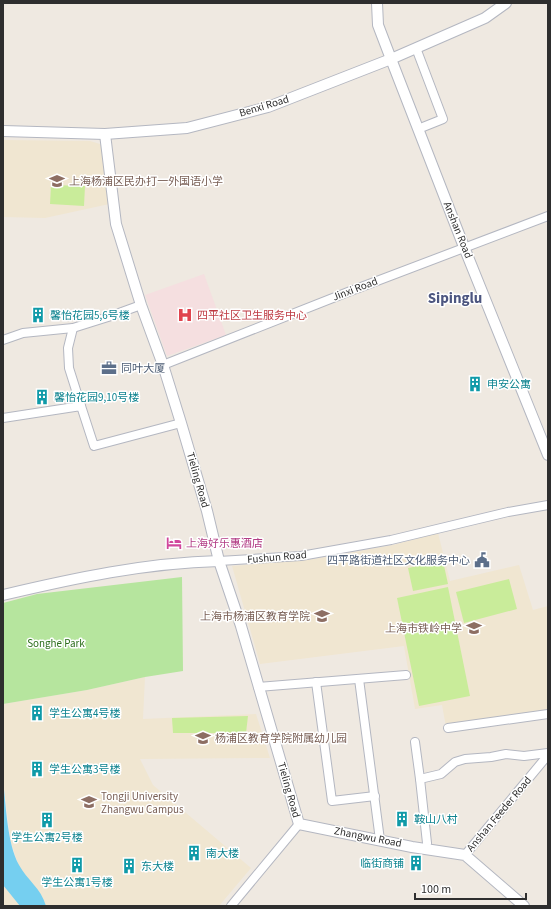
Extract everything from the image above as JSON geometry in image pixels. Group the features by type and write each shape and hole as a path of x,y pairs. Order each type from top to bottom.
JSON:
{"street":[{"name":"Anshan Road","path":"376,3 378,25 464,247 548,455"},
{"name":"Benxi Road","path":"3,131 105,134 187,128 268,107 391,59 485,18 506,3"},
{"path":"416,48 443,120 418,129"},
{"name":"Tieling Road","path":"105,134 116,224 141,305 163,364 181,423 207,511 219,561 241,626 299,824"},
{"name":"Jinxi Road","path":"163,364 268,326 464,247 548,216"},
{"path":"3,340 23,333 73,328 141,305"},
{"path":"73,328 68,348 69,361 94,446 181,423"},
{"path":"3,418 81,406"},
{"name":"Fushun Road","path":"3,595 120,570 181,563 301,556 392,542 508,512 548,505"},
{"path":"258,687 406,675"},
{"path":"359,679 380,840"},
{"path":"316,682 322,738 332,801 375,796"},
{"path":"448,728 548,714"},
{"path":"415,742 427,843"},
{"path":"420,779 441,774 455,762 465,759 506,754 524,756 548,754"},
{"name":"Anshan Feeder Road","path":"465,855 548,754"},
{"path":"231,906 299,824"},
{"name":"Zhangwu Road","path":"299,824 412,847 465,855"},
{"path":"465,855 524,906"}],"shaded area":[{"name":"‌上海杨浦区民办打一外国语小学","path":"3,140 90,141 100,144 104,151 114,203 45,218 3,217"},
{"name":"四平社区卫生服务中心","path":"204,274 226,335 167,356 145,295"},
{"path":"438,533 450,581 519,565 533,610 548,606 548,712 446,727 442,705 415,709 404,646 260,664 232,566 314,559 393,545"},
{"name":"Tongji University Zhangwu Campus","path":"145,677 143,719 256,714 270,758 140,759 153,785 251,868 219,906 3,906 3,877 18,864 11,842 3,780 3,704 87,690"}],"green space":[{"path":"51,185 85,186 84,206 50,204"},
{"path":"443,561 448,584 413,591 408,568"},
{"name":"Songhe Park","path":"182,577 183,671 145,677 87,690 3,704 3,603 37,594"},
{"path":"509,579 517,609 464,623 456,592"},
{"path":"448,587 470,696 419,706 397,598"},
{"path":"248,716 246,733 173,733 172,718"}],"water":[{"path":"3,780 9,835 15,856 22,870 41,894 46,906 20,906 3,885"}],"place":[{"name":"‌上海杨浦区民办打一外国语小学","path":"57,181"},
{"name":"馨怡花园5,6号楼","path":"38,315"},
{"name":"四平社区卫生服务中心","path":"185,315"},
{"name":"同叶大厦","path":"109,368"},
{"name":"申安公寓","path":"475,384"},
{"name":"馨怡花园9,10号楼","path":"42,397"},
{"name":"上海好乐惠酒店","path":"174,543"},
{"name":"四平路街道社区文化服务中心","path":"482,560"},
{"name":"上海市杨浦区教育学院","path":"322,616"},
{"name":"上海市铁岭中学","path":"474,628"},
{"name":"学生公寓4号楼","path":"37,713"},
{"name":"杨浦区教育学院附属幼儿园","path":"203,738"},
{"name":"学生公寓3号楼","path":"37,769"},
{"name":"Tongji University Zhangwu Campus","path":"89,802"},
{"name":"鞍山八村","path":"402,819"},
{"name":"学生公寓2号楼","path":"47,820"},
{"name":"南大楼","path":"194,853"},
{"name":"临街商铺","path":"416,863"},
{"name":"学生公寓1号楼","path":"77,865"},
{"name":"东大楼","path":"129,866"}],"district":[{"name":"Sipinglu","path":"455,298"}]}
